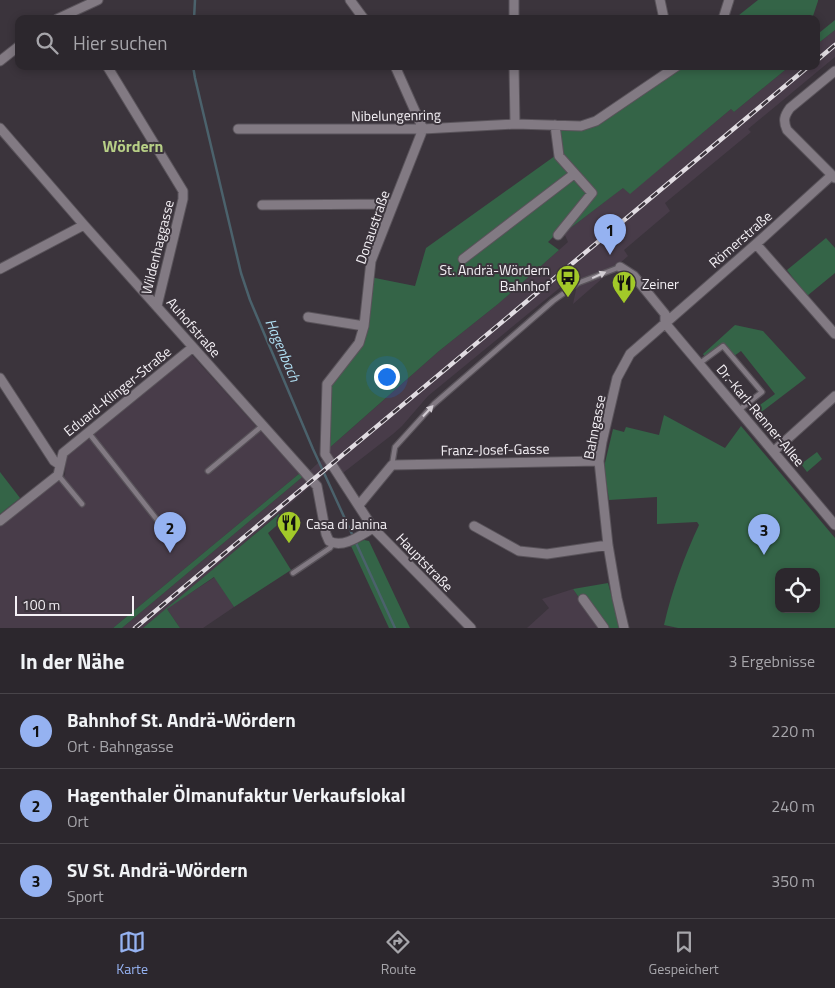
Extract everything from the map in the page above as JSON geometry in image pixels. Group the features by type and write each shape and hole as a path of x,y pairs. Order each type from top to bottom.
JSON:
{"street":[{"path":"76,15 98,0"},
{"path":"350,0 361,15"},
{"path":"514,0 514,15"},
{"path":"660,0 663,15"},
{"path":"724,15 729,0"},
{"path":"0,62 15,49"},
{"name":"Wildenhaggasse","path":"109,70 183,191 184,199 157,306"},
{"path":"396,70 423,129"},
{"path":"514,70 516,124"},
{"name":"Nibelungenring","path":"238,130 423,129 516,124 581,126 596,121 670,70"},
{"path":"833,177 787,130 784,123 784,114 835,71"},
{"path":"555,125 559,156 592,193 558,235"},
{"name":"Auhofstraße","path":"0,128 317,486 326,534 329,541 333,543"},
{"name":"Donaustraße","path":"359,505 325,454 328,384 359,343 364,326 371,261 423,129"},
{"path":"463,258 574,174"},
{"name":"Römerstraße","path":"665,323 833,177"},
{"path":"262,205 393,204"},
{"path":"0,269 84,225"},
{"path":"756,244 835,334"},
{"path":"620,267 634,276 665,314 665,323"},
{"path":"308,316 364,326"},
{"name":"Dr.-Karl-Renner-Allee","path":"665,323 835,525"},
{"name":"Bahngasse","path":"624,628 608,545 599,461 617,378 630,354 665,323"},
{"name":"Eduard-Klinger-Straße","path":"58,475 63,453 193,347"},
{"path":"0,378 54,461 60,464"},
{"path":"774,451 835,396"},
{"name":"Franz-Josef-Gasse","path":"392,465 599,461"},
{"path":"359,505 392,465"},
{"path":"0,520 58,475"},
{"name":"Hauptstraße","path":"359,505 372,528 471,628"},
{"path":"474,526 519,551 547,554 608,545"},
{"path":"333,543 337,544 353,539 372,528"},
{"path":"583,599 604,628"}],"lane":[{"path":"392,465 395,447 434,404 553,301 578,283 620,267"},
{"path":"700,363 723,346 762,392 739,410"},
{"path":"208,471 262,426"},
{"path":"88,432 173,540"},
{"path":"58,475 82,504"},
{"path":"293,573 330,548 333,543"}],"shaded area":[{"path":"835,30 835,57 820,69 820,42"},
{"path":"785,70 819,70 748,129 751,132 665,203 670,211 624,250 628,256 573,304 577,285 573,277 428,396 393,434 339,476 334,466 172,605 215,577 234,607 203,628 180,628 167,609 143,628 122,628 306,474 328,454 327,450 439,351 498,304 568,242 564,233 624,187 630,193 731,109 734,112"},
{"path":"191,354 300,473 113,628 0,628 0,525 65,475 66,456"},
{"path":"573,589 600,628 527,628 549,608 542,599"}],"green space":[{"path":"758,0 818,0 813,15 739,15"},
{"path":"835,20 835,30 820,42 820,32"},
{"path":"678,70 785,70 734,112 731,109 630,194 623,188 564,233 560,230 548,242 559,250 498,304 439,351 327,450 327,384 359,343 370,277 415,286 426,248 559,153 558,130 577,131 594,125"},
{"path":"826,238 835,248 835,273 807,296 787,270"},
{"path":"735,325 763,331 806,378 756,416 753,410 775,394 741,351 734,356 725,344 705,357 703,354"},
{"path":"664,415 725,448 741,426 835,538 835,628 678,628 664,625 679,574 699,525 697,522 657,524 657,497 609,500 604,467 613,429 624,432 626,427 659,435"},
{"path":"817,452 822,459 807,472 801,464"},
{"path":"0,472 20,498 0,514"},
{"path":"300,473 306,474 122,628 113,628"},
{"path":"279,514 282,521 268,533 291,570 234,607 214,577 167,609 180,628 143,628"},
{"path":"364,540 369,541 410,628 389,628 351,546"},
{"path":"608,583 620,628 600,628 573,589"}],"waterway":[{"name":"Hagenbach","path":"194,15 195,0"},
{"name":"Hagenbach","path":"194,70 241,273 250,300 313,449 395,628"}],"railway":[{"path":"820,58 835,45"},
{"path":"135,628 804,70"}],"place":[{"name":"Bahnhof St. Andrä-Wördern","path":"610,255"},
{"name":"St. Andrä-Wördern Bahnhof","path":"568,298"},
{"name":"Zeiner","path":"624,304"},
{"name":"Casa di Janina","path":"289,544"},
{"name":"Hagenthaler Ölmanufaktur Verkaufslokal","path":"170,553"},
{"name":"SV St. Andrä-Wördern","path":"764,555"}],"district":[{"name":"Wördern","path":"133,146"}]}
